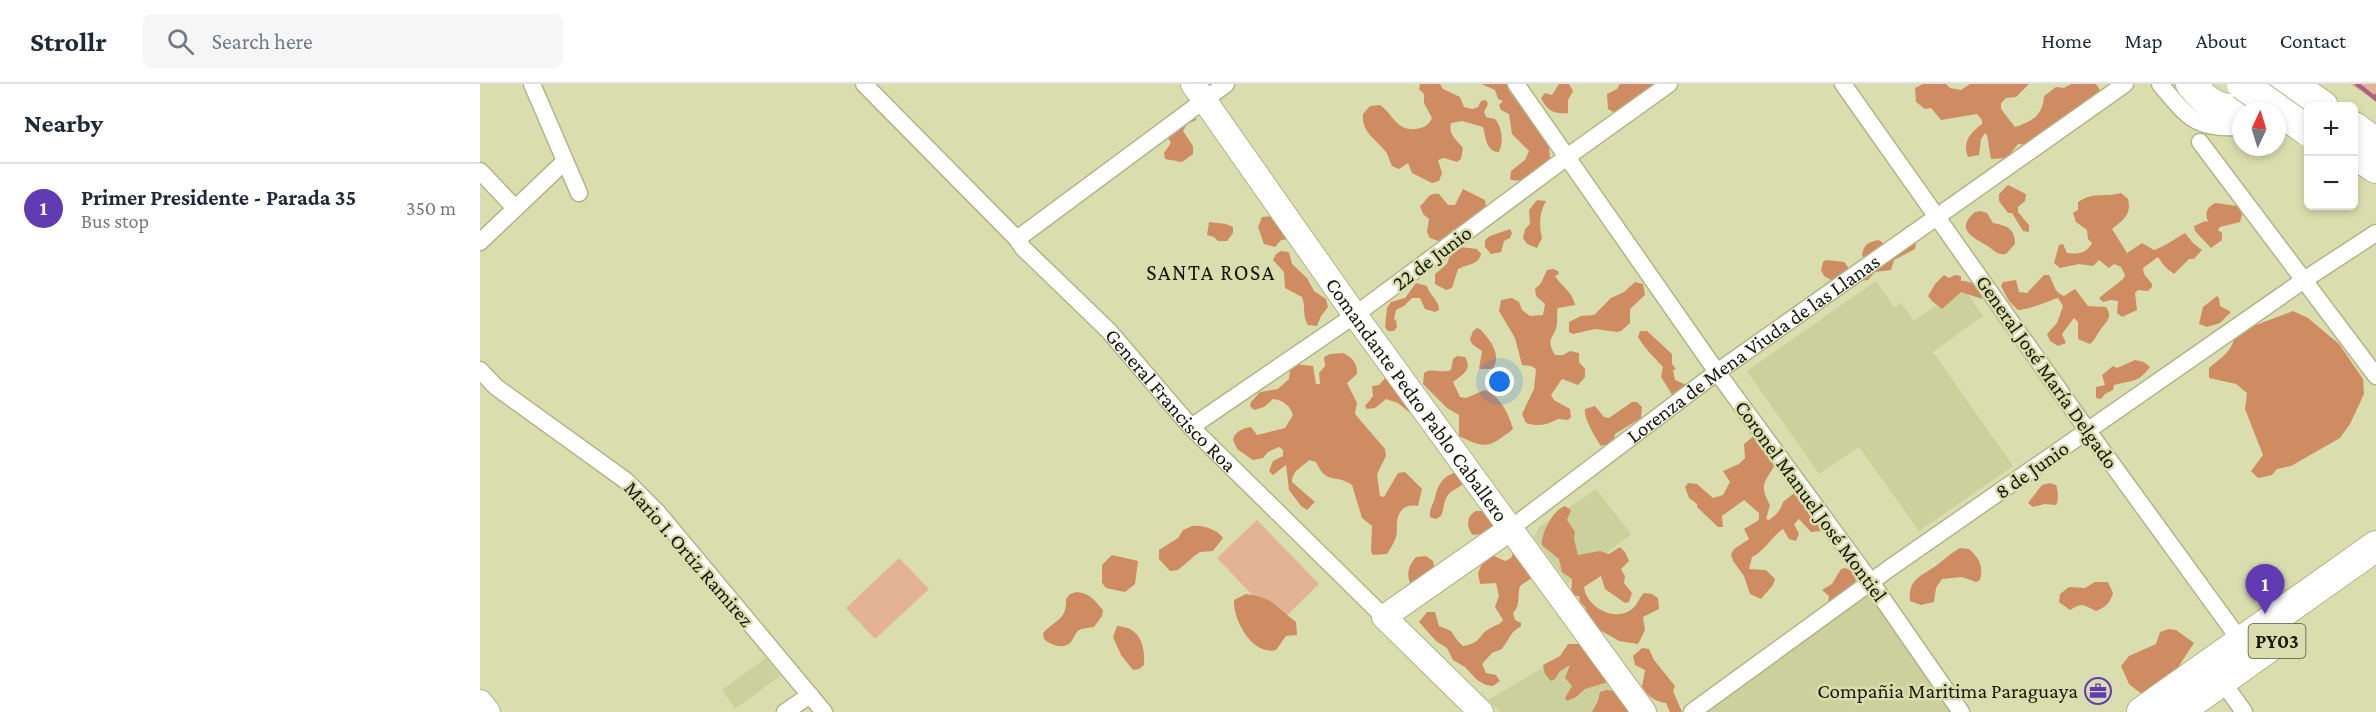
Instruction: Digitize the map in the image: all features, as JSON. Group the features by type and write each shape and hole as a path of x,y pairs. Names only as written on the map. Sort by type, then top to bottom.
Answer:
{"highway":[{"path":"2191,84 2210,102 2232,114"},
{"path":"2242,84 2304,128"},
{"path":"2255,102 2265,94 2271,84"},
{"path":"2289,84 2318,102"},
{"path":"2289,84 2304,103"},
{"path":"2286,117 2304,122"},
{"path":"2358,130 2376,143"},
{"path":"2358,145 2376,158"},
{"path":"2358,156 2376,168"},
{"path":"2358,165 2376,177"},
{"name":"PY03","path":"2178,712 2222,681 2247,649 2376,546"},
{"name":"PY03","path":"2142,712 2376,571"}],"street":[{"path":"532,84 579,193"},
{"name":"General Francisco Roa","path":"864,84 1017,239 1023,248 1109,331 1191,427 1481,712"},
{"path":"1017,239 1198,92 1227,84"},
{"name":"Coronel Manuel José Montiel","path":"1515,84 1717,372 1870,582 1961,712"},
{"name":"22 de Junio","path":"1191,427 1355,315 1669,84"},
{"name":"General José María Delgado","path":"1843,84 2088,431 2247,649"},
{"name":"Lorenza de Mena Viuda de las Llanas","path":"1384,617 1510,529 1717,372 1938,218 2124,84"},
{"path":"2160,84 2199,124 2232,117"},
{"name":"Comandante Pedro Pablo Caballero","path":"1198,92 1355,315 1644,712"},
{"path":"2286,125 2304,124"},
{"path":"2200,142 2376,376"},
{"path":"480,243 564,162"},
{"path":"480,171 515,208"},
{"name":"8 de Junio","path":"1692,712 1870,582 2304,280 2376,233"},
{"name":"Mario I. Ortiz Ramirez","path":"480,370 496,387 625,480 658,513 824,712"},
{"path":"2222,681 2244,712"},
{"path":"785,712 810,695"},
{"path":"480,702 488,712"}],"shaded area":[{"path":"1420,84 1440,84 1443,89 1460,97 1464,107 1473,109 1478,107 1481,101 1486,100 1488,104 1484,112 1486,117 1495,119 1501,130 1502,139 1499,152 1489,147 1483,127 1462,121 1451,123 1450,127 1453,136 1463,148 1461,159 1457,162 1444,158 1438,160 1442,173 1439,181 1432,183 1412,173 1408,163 1399,169 1392,166 1386,152 1364,126 1363,114 1370,106 1380,105 1399,125 1409,129 1424,127 1432,118 1424,103 1424,94 1419,89"},
{"path":"1481,84 1506,84 1549,145 1550,159 1526,178 1516,181 1510,179 1511,171 1525,160 1529,151 1512,134 1509,114 1501,110 1499,105 1503,101 1498,99 1495,90"},
{"path":"1559,84 1569,84 1573,91 1568,100 1568,113 1552,111 1541,98 1545,93 1552,95"},
{"path":"1620,84 1662,84 1617,114 1608,109 1607,94 1617,89"},
{"path":"1923,84 1946,84 1950,88 1961,90 1970,84 2029,84 2016,97 2006,98 2001,103 2001,109 2015,127 2036,117 2044,96 2056,87 2064,88 2071,84 2096,84 2102,93 2054,145 2045,147 2018,144 2007,158 1991,159 1985,133 1981,139 1979,155 1968,157 1966,152 1968,138 1982,124 1977,114 1941,120 1931,108 1925,109 1916,102 1915,88"},
{"path":"2376,84 2376,100 2351,85"},
{"path":"1196,114 1196,120 1187,124 1183,131 1193,146 1193,154 1182,162 1165,159 1164,153 1171,143 1167,136"},
{"path":"2008,185 2026,194 2025,201 2018,207 2018,212 2029,225 2029,232 2023,231 2012,213 2008,213 1999,201 1999,194"},
{"path":"1463,189 1485,200 1487,213 1479,225 1462,224 1456,228 1456,234 1441,242 1430,238 1427,232 1429,219 1423,214 1420,206 1430,195 1435,194 1439,194 1448,205 1455,205"},
{"path":"2121,193 2128,199 2128,213 2112,229 2127,253 2142,243 2154,250 2185,233 2202,250 2174,274 2158,257 2143,268 2152,287 2148,291 2138,290 2135,293 2137,310 2122,317 2117,313 2118,301 2103,302 2099,298 2123,279 2125,275 2121,267 2114,264 2109,268 2099,260 2093,266 2079,264 2060,268 2054,263 2059,245 2063,244 2067,253 2075,253 2085,251 2092,243 2088,239 2087,230 2076,222 2073,213 2078,210 2078,202 2094,196"},
{"path":"1537,200 1546,201 1540,220 1542,238 1537,248 1527,244 1523,238 1525,229 1530,224 1529,210"},
{"path":"2215,203 2238,206 2242,215 2240,222 2220,227 2218,230 2222,233 2222,240 2211,248 2195,231 2194,226 2208,222 2207,211"},
{"path":"1975,212 1987,213 1993,223 2006,227 2014,234 2015,244 2006,254 1996,252 1973,237 1966,229 1969,219"},
{"path":"1276,216 1290,239 1281,240 1275,247 1264,244 1258,227 1262,217"},
{"path":"1209,222 1233,227 1233,233 1227,241 1218,241 1207,235"},
{"path":"1510,229 1512,233 1510,238 1504,241 1501,252 1491,254 1485,247 1485,240"},
{"path":"1917,237 1915,249 1894,260 1891,270 1875,272 1868,280 1859,281 1866,262 1862,255 1867,244 1879,240 1884,244 1897,238"},
{"path":"1460,247 1478,249 1481,253 1480,257 1476,262 1458,269 1452,288 1446,290 1435,284 1435,274 1447,264 1451,252"},
{"path":"1281,251 1289,252 1292,264 1307,278 1314,291 1326,299 1328,307 1317,326 1308,325 1306,322 1302,297 1285,288 1284,272 1273,260"},
{"path":"1826,260 1844,262 1848,267 1848,272 1833,281 1824,276 1821,270"},
{"path":"1547,270 1558,271 1559,274 1555,276 1574,300 1575,305 1558,308 1556,328 1551,341 1552,349 1555,355 1563,355 1570,351 1579,353 1579,362 1585,369 1585,377 1578,385 1562,379 1551,395 1554,400 1570,409 1571,417 1568,420 1558,419 1546,424 1535,425 1526,423 1522,414 1534,389 1536,369 1522,365 1515,338 1499,311 1501,300 1512,298 1519,302 1522,310 1530,316 1543,315 1545,304 1536,296 1535,289 1541,283"},
{"path":"1944,275 1949,278 1955,275 1961,276 1961,281 1976,285 1981,291 1982,299 1961,292 1942,309 1928,296"},
{"path":"2044,275 2049,275 2061,295 2064,296 2075,289 2088,306 2106,307 2109,318 2090,344 2078,339 2078,322 2074,318 2062,334 2066,343 2058,346 2050,341 2047,334 2057,323 2063,306 2058,298 2018,310 2009,301 2001,286 2003,282 2016,280 2019,292 2027,293"},
{"path":"1876,281 1894,307 1901,303 1914,321 1963,287 1983,316 1933,352 2013,466 1919,531 1859,447 1819,474 1747,371"},
{"path":"1635,282 1643,284 1645,295 1630,309 1630,323 1621,331 1595,329 1573,334 1569,332 1569,322 1581,316 1594,315 1611,298 1624,292"},
{"path":"1416,283 1427,286 1438,303 1439,310 1435,312 1425,309 1420,298 1412,298 1396,310 1394,319 1397,327 1394,331 1388,331 1385,327 1387,308 1391,302 1405,298"},
{"path":"2217,296 2220,306 2231,312 2220,323 2207,327 2199,324 2203,307"},
{"path":"2293,311 2308,318 2339,344 2363,379 2364,394 2350,424 2340,438 2291,466 2277,469 2272,475 2258,478 2251,471 2263,455 2245,409 2247,393 2236,384 2209,378 2209,368 2229,350 2235,335"},
{"path":"1477,328 1484,333 1494,348 1496,358 1493,369 1479,369 1482,351 1472,344 1470,339"},
{"path":"1640,331 1647,331 1672,354 1672,364 1676,369 1673,370 1675,380 1689,386 1676,401 1661,377 1663,367 1638,337"},
{"path":"1343,353 1352,359 1356,367 1357,374 1347,383 1357,403 1355,414 1385,449 1386,456 1377,474 1380,496 1384,497 1398,473 1405,472 1422,489 1418,506 1407,507 1400,512 1396,537 1387,554 1373,555 1371,552 1372,526 1362,518 1352,485 1328,477 1316,462 1309,460 1292,478 1292,482 1315,502 1307,510 1289,490 1286,465 1273,475 1269,471 1273,461 1283,456 1283,450 1279,447 1268,452 1263,458 1253,460 1237,449 1233,440 1242,429 1251,427 1257,435 1285,428 1293,415 1285,404 1273,399 1264,407 1254,410 1250,406 1251,402 1260,392 1278,389 1289,379 1293,364 1313,366 1316,384 1320,384 1319,373 1325,366 1324,357"},
{"path":"1457,356 1465,357 1468,365 1465,372 1453,382 1460,397 1466,398 1485,390 1499,401 1511,423 1513,429 1495,442 1485,445 1459,436 1459,415 1447,408 1423,384 1424,373 1451,370 1453,359"},
{"path":"2135,360 2144,362 2150,367 2138,379 2114,385 2113,390 2101,399 2096,398 2096,387 2105,385 2102,375 2113,366 2117,368"},
{"path":"1386,377 1420,410 1409,412 1398,403 1386,399 1375,408 1367,409 1365,406 1373,396 1372,386 1379,385"},
{"path":"1632,402 1637,402 1642,407 1641,418 1615,434 1613,443 1601,446 1588,422 1585,409 1595,406 1604,417 1609,418"},
{"path":"1755,435 1775,465 1764,484 1770,505 1766,519 1769,520 1774,516 1783,502 1799,489 1804,505 1822,524 1822,531 1811,532 1799,519 1794,524 1799,534 1796,541 1789,539 1783,529 1752,557 1749,569 1766,570 1775,579 1773,585 1761,599 1750,594 1744,576 1733,561 1731,554 1734,549 1749,539 1744,529 1759,520 1759,513 1744,500 1722,516 1723,527 1718,527 1689,498 1685,487 1688,483 1697,484 1713,498 1723,495 1730,482 1723,471 1739,464 1745,458 1744,444"},
{"path":"1457,472 1464,482 1448,494 1441,516 1436,519 1430,517 1439,485 1445,478"},
{"path":"2050,483 2057,487 2056,505 2045,504 2033,507 2028,503 2042,485"},
{"path":"1596,489 1631,534 1568,583 1534,537 1539,527"},
{"path":"1565,506 1571,510 1567,520 1575,532 1574,539 1578,555 1600,551 1609,554 1620,547 1629,561 1621,569 1625,576 1624,583 1632,593 1629,602 1625,603 1605,589 1601,576 1584,587 1589,600 1595,606 1608,613 1622,614 1634,607 1644,593 1658,598 1659,609 1643,617 1645,630 1638,644 1619,641 1592,624 1579,596 1571,596 1572,579 1562,572 1559,559 1542,545 1543,534 1549,522 1556,512"},
{"path":"1476,511 1485,511 1492,522 1492,529 1484,534 1473,535 1469,529 1470,516"},
{"path":"1257,520 1319,584 1279,623 1217,558"},
{"path":"1192,526 1209,528 1223,538 1213,551 1200,552 1178,570 1170,571 1159,559 1159,550 1178,538 1183,530"},
{"path":"1960,548 1969,549 1978,559 1981,566 1980,580 1976,582 1962,577 1942,579 1936,588 1934,602 1921,605 1910,601 1913,583"},
{"path":"1514,551 1533,577 1520,586 1518,603 1513,613 1515,620 1521,623 1521,626 1513,632 1502,649 1492,653 1482,664 1486,673 1496,675 1500,681 1493,686 1486,685 1453,660 1447,648 1436,641 1419,622 1427,612 1435,612 1439,626 1451,631 1463,646 1477,641 1486,631 1503,620 1495,607 1499,596 1496,583 1480,584 1478,573 1484,559 1492,555 1505,561 1511,558"},
{"path":"1112,555 1138,561 1135,584 1125,592 1106,588 1102,583 1102,565"},
{"path":"1426,556 1433,561 1435,571 1419,583 1410,583 1408,572 1412,563 1416,557"},
{"path":"899,558 929,589 875,639 846,608"},
{"path":"1841,569 1853,571 1856,581 1831,606 1828,602 1829,596 1822,590 1832,584"},
{"path":"2095,582 2108,582 2113,593 2109,602 2102,608 2096,611 2080,605 2070,610 2059,602 2060,594 2069,587 2085,588"},
{"path":"1077,592 1095,601 1103,610 1102,616 1094,627 1079,630 1068,644 1057,646 1050,643 1044,639 1043,633 1060,619 1065,611 1066,599 1070,594"},
{"path":"1868,592 1954,712 1706,712"},
{"path":"1246,594 1269,600 1274,604 1296,622 1297,635 1286,636 1276,650 1260,648 1252,642 1237,618 1234,600"},
{"path":"1117,626 1131,630 1140,638 1144,665 1139,669 1133,670 1121,655 1113,637"},
{"path":"2169,629 2176,630 2194,643 2167,684 2147,698 2129,684 2121,666 2129,656 2156,644 2160,632"},
{"path":"1568,644 1581,644 1608,682 1585,689 1567,701 1565,698 1572,686 1565,678 1570,665 1560,671 1551,681 1545,674 1543,665 1560,656"},
{"path":"1581,645 1634,712 1500,712 1488,700"},
{"path":"1642,648 1649,649 1654,660 1675,686 1673,691 1682,712 1670,712 1666,703 1652,698 1642,687 1645,670 1635,665 1633,656"},
{"path":"766,658 780,676 735,709 722,690"},
{"path":"1607,690 1618,692 1631,712 1592,712 1600,692"}],"waterway":[{"path":"2357,84 2376,99 2376,96"}],"place":[{"name":"Primer Presidente - Parada 35","path":"2265,614"},
{"name":"Compañia Maritima Paraguaya","path":"2098,691"}],"district":[{"name":"SANTA ROSA","path":"1211,272"}]}
